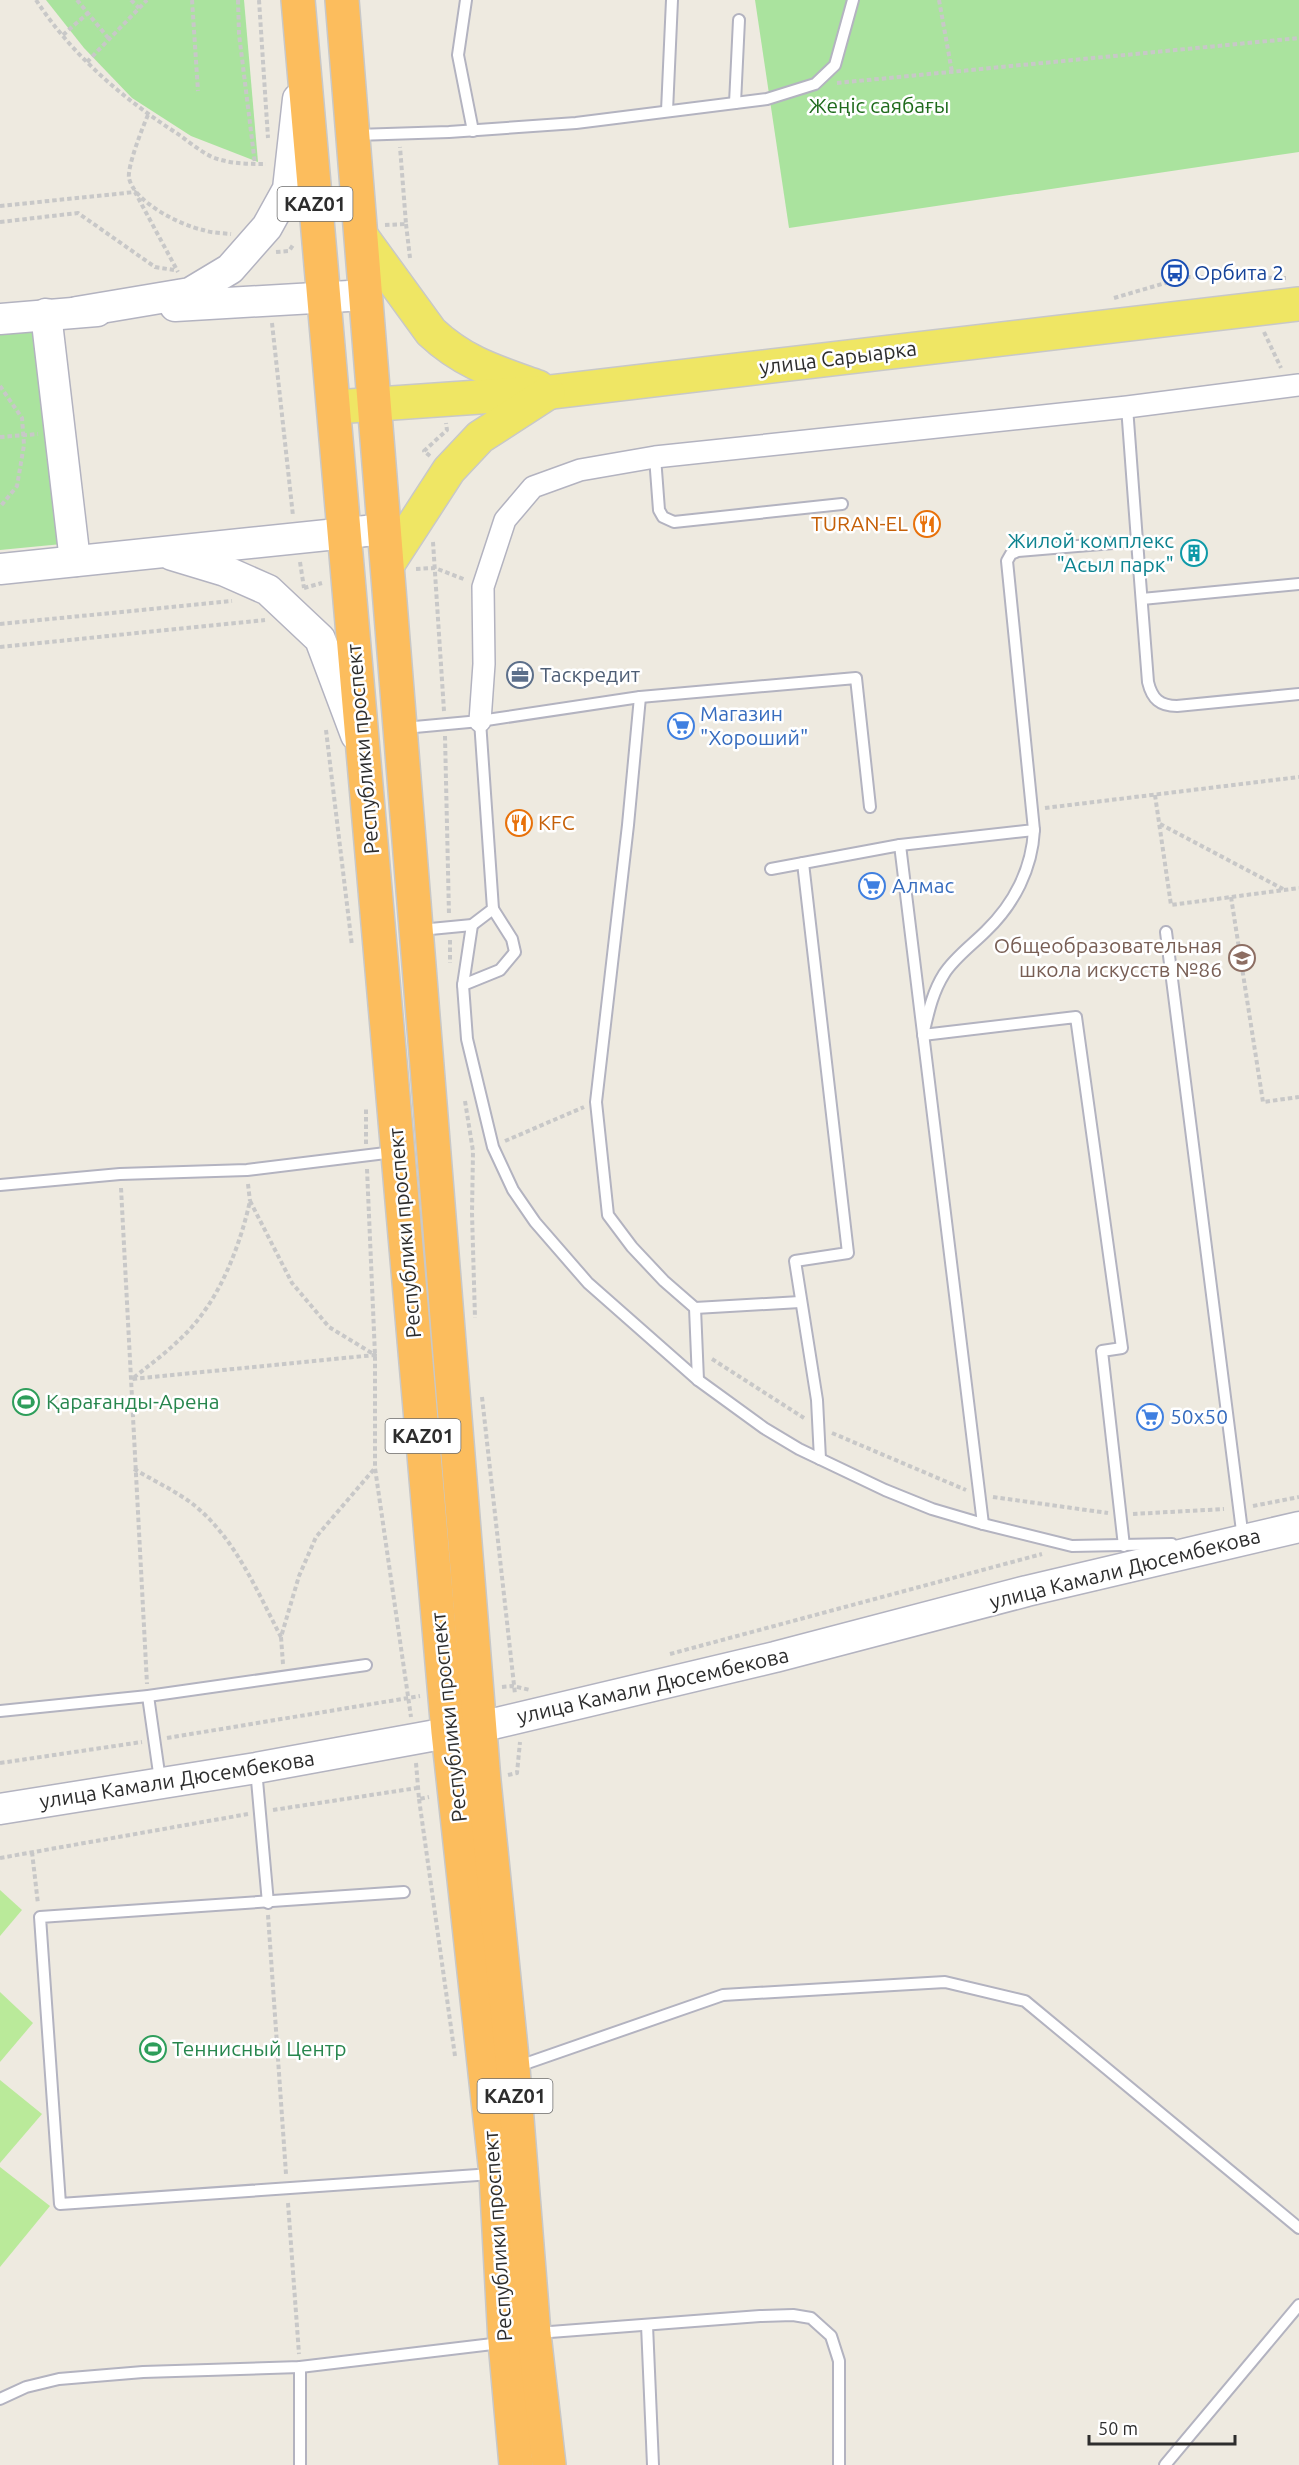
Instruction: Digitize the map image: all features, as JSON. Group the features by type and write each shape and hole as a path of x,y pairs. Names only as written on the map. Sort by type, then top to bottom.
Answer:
{"highway":[{"name":"Республики проспект","path":"298,0 322,298 335,407 448,1732 496,2174 520,2338 549,2465"},
{"name":"Республики проспект","path":"342,0 480,1727 513,2068 520,2338 516,2465"}],"main road":[{"path":"77,312 186,277 230,269 267,227 288,189 303,57"},
{"path":"362,237 431,332 439,339 475,364 550,392"},
{"name":"улица Сарыарка","path":"335,407 376,406 440,398 550,392 1293,291"},
{"path":"0,319 46,314 366,295"},
{"path":"46,314 75,561"},
{"path":"388,564 449,470 480,437 550,392"},
{"path":"0,569 385,529"},
{"path":"160,552 225,571 268,590 320,639 363,754"},
{"name":"улица Камали Дюсембекова","path":"0,1809 256,1768 480,1727 764,1660 1027,1591 1299,1527"}],"street":[{"path":"480,721 484,664 483,587 505,520 533,487 580,470 655,457 1127,407 1299,385"}],"lane":[{"path":"466,0 458,55 473,131"},
{"path":"667,111 672,0"},
{"path":"353,135 473,131 576,123 767,99 815,84 835,65 854,0"},
{"path":"735,103 739,20"},
{"path":"1127,407 1150,692 1157,702 1166,706 1299,694"},
{"path":"655,457 659,510 663,517 674,522 842,504"},
{"path":"923,1035 932,998 944,974 1010,902 1026,874 1033,850 1034,830 1007,561 1011,554 1018,551 1137,541"},
{"path":"1142,599 1299,584"},
{"path":"401,728 480,721 640,697 856,678 870,807"},
{"path":"640,697 628,825 596,1102 608,1215 632,1247 664,1281 695,1308 800,1302"},
{"path":"463,985 500,970 515,952 512,939 492,909 480,721"},
{"path":"771,869 900,845 1034,830"},
{"path":"900,845 983,1524"},
{"path":"803,863 849,1253 795,1261 817,1400 820,1459"},
{"path":"417,930 472,925 492,909"},
{"path":"472,925 463,985 467,1039 493,1147 513,1190 535,1222 588,1283 698,1380 764,1428 820,1459 932,1509 1072,1546 1124,1546 1244,1540 1166,932"},
{"path":"923,1035 1076,1017 1122,1348 1102,1351 1124,1546"},
{"path":"0,1185 120,1174 247,1170 398,1152"},
{"path":"695,1308 698,1380"},
{"path":"0,1711 148,1696 366,1665"},
{"path":"148,1696 160,1783"},
{"path":"256,1768 268,1903"},
{"path":"404,1892 40,1917 60,2204 496,2174"},
{"path":"513,2068 723,1995 945,1982 1025,2001 1299,2228"},
{"path":"1165,2465 1299,2305"},
{"path":"0,2399 26,2387 59,2379 143,2372 300,2367 520,2338 647,2325 793,2314 811,2318 831,2336 839,2361 839,2465"},
{"path":"647,2325 652,2465"},
{"path":"300,2367 300,2465"}],"path":[{"path":"36,0 52,24 87,62 107,82 148,115 211,156 234,163 269,164"},
{"path":"77,0 110,39"},
{"path":"131,0 139,9"},
{"path":"87,62 147,0"},
{"path":"192,0 198,91"},
{"path":"238,0 239,34 255,164"},
{"path":"939,0 952,72"},
{"path":"63,35 88,13"},
{"path":"810,85 1299,38"},
{"path":"148,115 128,176 135,192 186,277"},
{"path":"0,206 135,192 181,223 203,230 240,235"},
{"path":"0,222 78,213 155,267 186,277"},
{"path":"1112,299 1186,277 1293,291"},
{"path":"0,386 10,397 22,418 24,434 17,486 0,507"},
{"path":"0,437 24,434"},
{"path":"435,568 445,724 450,973"},
{"path":"0,624 240,600"},
{"path":"0,647 274,619"},
{"path":"325,719 352,952"},
{"path":"1032,810 1299,777"},
{"path":"1155,795 1171,905 1299,888"},
{"path":"1159,824 1284,890"},
{"path":"1231,897 1263,1102 1299,1097"},
{"path":"464,1096 473,1151 475,1325"},
{"path":"0,1858 259,1812 417,1788 414,1739 375,1468 375,1355 366,1155 366,1101"},
{"path":"493,1147 596,1102"},
{"path":"120,1174 132,1378 134,1469 148,1696"},
{"path":"132,1378 181,1339 218,1291 243,1232 250,1201 292,1283 329,1327 375,1355"},
{"path":"132,1378 375,1355"},
{"path":"481,1394 513,1686"},
{"path":"284,1677 281,1637 299,1576 316,1537 375,1468"},
{"path":"134,1469 194,1505 222,1534 246,1572 281,1637"},
{"path":"661,1657 1072,1546"},
{"path":"478,1690 513,1686 536,1691"},
{"path":"0,1763 154,1740 408,1696 445,1694"},
{"path":"419,1799 455,2058"},
{"path":"32,1852 40,1917"},
{"path":"268,1903 300,2367"}],"green space":[{"path":"46,0 244,0 258,162 191,136 132,98 84,48"},
{"name":"Жеңіс саябағы","path":"755,0 1299,0 1299,152 789,228"},
{"path":"45,329 62,544 0,550 0,334"},
{"path":"0,1890 22,1910 0,1936"},
{"path":"0,1992 33,2023 0,2062"},
{"path":"0,2080 42,2114 0,2163"},
{"path":"0,2167 50,2206 0,2267"}],"place":[{"name":"Орбита 2","path":"1175,273"},
{"name":"TURAN-EL","path":"927,524"},
{"name":"Жилой комплекс \"Асыл парк\"","path":"1194,553"},
{"name":"Таскредит","path":"520,675"},
{"name":"Магазин \"Хороший\"","path":"681,726"},
{"name":"KFC","path":"519,823"},
{"name":"Алмас","path":"872,886"},
{"name":"Общеобразовательная школа искусств №86","path":"1242,958"},
{"name":"Қарағанды-Арена","path":"26,1402"},
{"name":"50х50","path":"1150,1417"},
{"name":"Теннисный Центр","path":"153,2049"}]}
